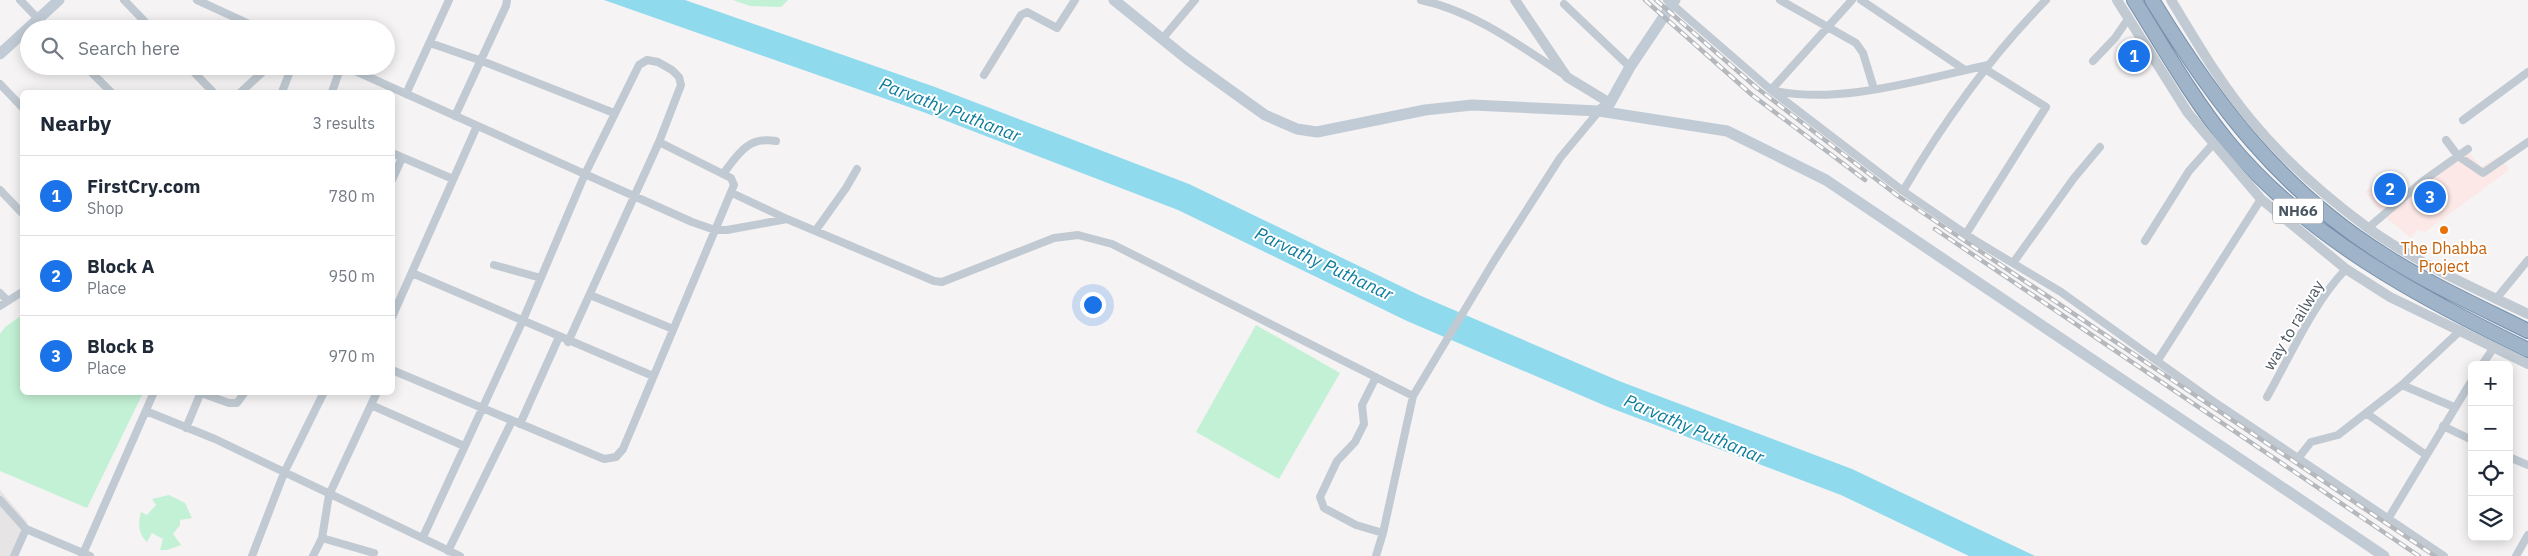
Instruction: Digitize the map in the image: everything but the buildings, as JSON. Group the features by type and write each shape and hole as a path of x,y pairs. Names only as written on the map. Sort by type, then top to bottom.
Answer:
{"highway":[{"name":"NH66","path":"2134,0 2196,98 2223,134 2254,170 2282,198 2314,226 2374,268 2456,314 2528,350"},
{"name":"NH66","path":"2152,0 2183,51 2233,120 2293,186 2385,256 2528,331"}],"main road":[{"path":"38,19 60,0"},
{"path":"1114,0 1187,59 1265,115 1297,129 1317,132 1425,110 1472,105 1599,111 1727,131 1826,180 2384,556"},
{"path":"1599,111 1610,103 1671,1"},
{"path":"0,54 20,36"}],"street":[{"path":"20,0 38,19"},
{"path":"124,0 143,20"},
{"path":"198,0 241,20"},
{"path":"406,94 449,0"},
{"path":"455,116 482,61 506,6 506,0"},
{"path":"984,75 1024,13 1030,13 1057,28 1075,0"},
{"path":"1163,38 1195,0"},
{"path":"1421,0 1441,4 1505,36 1610,103"},
{"path":"1516,0 1567,77"},
{"path":"1780,0 1828,26 1860,47 1874,89"},
{"path":"1772,90 1852,0"},
{"path":"1861,0 1965,70"},
{"path":"2032,0 2039,7"},
{"path":"1903,191 1935,139 1986,67 2046,0"},
{"path":"2117,0 2164,78 2213,144 2261,199 2346,269 2390,297 2528,364"},
{"path":"2171,0 2223,84 2251,120 2306,176 2368,228 2435,268 2528,314"},
{"path":"1671,1 1772,90 1903,191 1966,234 2061,292 2210,398 2444,556"},
{"path":"1564,4 1630,67"},
{"path":"2093,61 2115,38 2128,19"},
{"path":"430,43 482,61 614,113"},
{"path":"423,537 523,320 585,174 614,113 642,62 652,60 672,70 679,77 681,85 659,142 568,342"},
{"path":"1772,90 1786,94 1848,93 1986,67 2046,107 1966,234"},
{"path":"2463,120 2528,72"},
{"path":"94,75 110,90"},
{"path":"197,75 211,90"},
{"path":"243,90 259,75"},
{"path":"283,90 289,75"},
{"path":"333,90 339,75"},
{"path":"363,75 634,196 715,230 728,230 787,219"},
{"path":"0,84 20,105"},
{"path":"1376,556 1383,533 1413,396 1473,300 1494,261 1560,158 1599,111"},
{"path":"395,310 477,126"},
{"path":"723,174 742,148 765,139 776,141"},
{"path":"2446,140 2458,156 2483,173 2528,142"},
{"path":"395,371 604,460 611,459 623,449 732,193 733,182 723,174 659,142"},
{"path":"2145,241 2189,171 2213,144"},
{"path":"2013,263 2074,178 2100,147"},
{"path":"2368,228 2424,181 2468,148"},
{"path":"395,154 453,179"},
{"path":"395,173 402,158"},
{"path":"816,230 857,169"},
{"path":"0,190 20,211"},
{"path":"732,193 787,219 934,281 942,282 1054,238 1078,235 1112,244 1413,396"},
{"path":"2158,360 2261,199"},
{"path":"2496,299 2528,260"},
{"path":"494,265 541,278"},
{"name":"way to railway","path":"2267,397 2319,304 2330,287 2346,269"},
{"path":"412,273 523,320 568,342 653,376"},
{"path":"0,293 8,301"},
{"path":"0,306 20,293"},
{"path":"590,294 673,329"},
{"path":"2299,457 2311,442 2322,438 2333,438 2402,385 2461,330"},
{"path":"448,551 559,337"},
{"path":"2485,361 2494,347"},
{"path":"1376,377 1362,405 1364,424 1355,442 1337,461 1320,497 1324,508 1356,525 1383,533"},
{"path":"2402,385 2454,407"},
{"path":"2388,519 2468,386"},
{"path":"0,500 26,529 85,555 153,395"},
{"path":"186,428 200,395"},
{"path":"207,395 229,403 238,403 243,395"},
{"path":"252,556 284,473 323,395"},
{"path":"313,556 322,538 328,495 375,395"},
{"path":"371,405 464,446"},
{"path":"146,411 215,439 328,495 423,537 459,556"},
{"path":"2366,413 2426,455"},
{"path":"2443,426 2468,438"},
{"path":"2513,459 2528,466"},
{"path":"14,556 26,529"},
{"path":"2516,556 2528,535"},
{"path":"322,538 374,553"}],"shaded area":[{"path":"2469,152 2481,167 2499,156 2509,170 2425,232 2417,230 2411,238 2384,216"},
{"path":"2392,171 2407,190 2381,211 2365,192"},
{"path":"0,490 27,522 10,556 0,556"}],"green space":[{"path":"733,0 788,0 781,7 750,6"},
{"path":"20,316 20,395 142,395 87,508 0,471 0,334 5,327"},
{"path":"1256,325 1340,373 1279,479 1196,432"},
{"path":"169,495 185,503 192,518 180,520 180,525 173,534 181,545 167,550 160,550 163,539 152,533 147,542 144,539 140,531 140,516 141,512 147,515 156,505 152,499"}],"water":[{"name":"Parvathy Puthanar","path":"604,0 685,0 935,87 1189,184 1419,295 1619,381 1852,469 2035,556 1969,556 1841,495 1608,407 1407,321 1178,210 926,113"}],"railway":[{"path":"1645,0 1752,95 1865,180"},
{"path":"1656,0 1757,88 1898,196 2435,556"},
{"path":"1935,229 2419,556"}],"place":[{"name":"FirstCry.com","path":"2134,56"},
{"name":"Block A","path":"2390,189"},
{"name":"Block B","path":"2430,197"},
{"name":"The Dhabba Project","path":"2444,230"}]}
